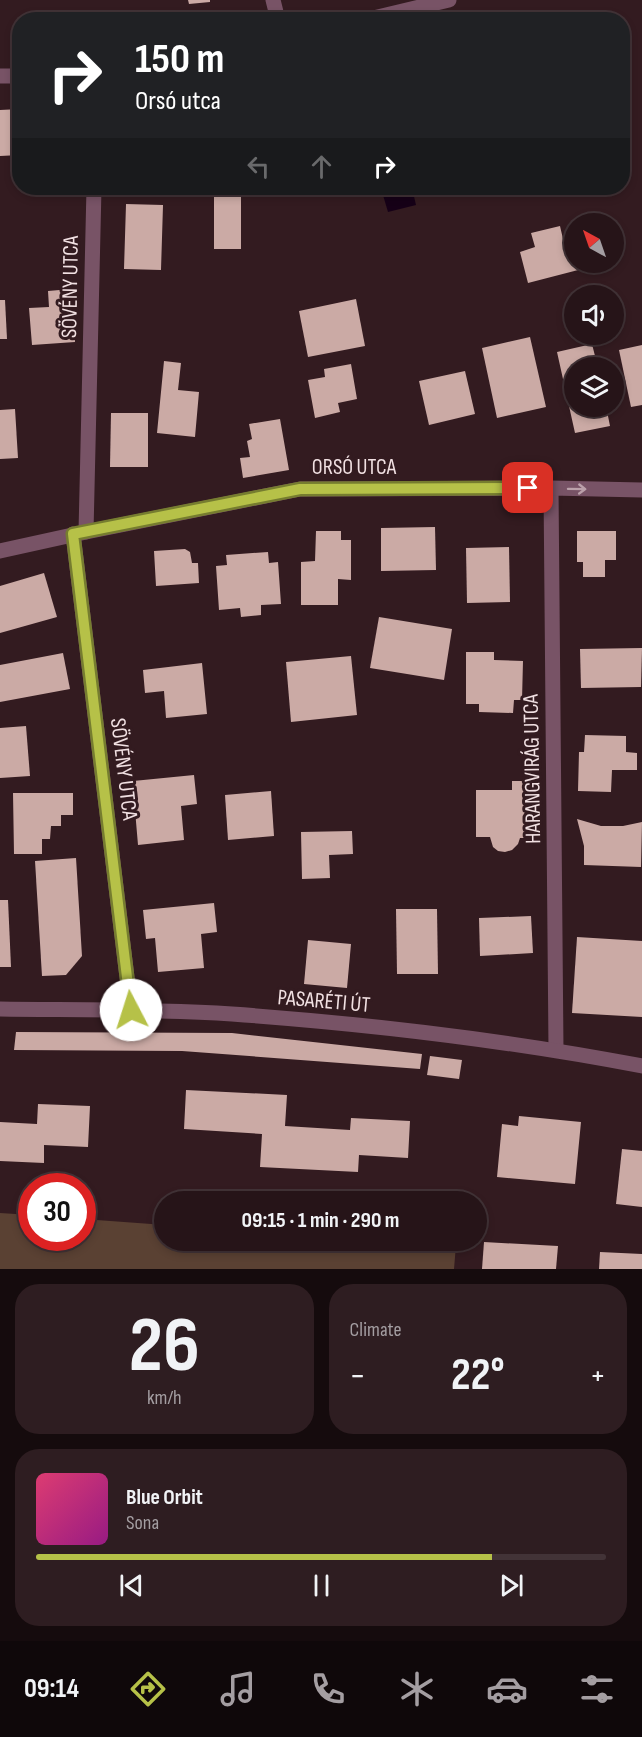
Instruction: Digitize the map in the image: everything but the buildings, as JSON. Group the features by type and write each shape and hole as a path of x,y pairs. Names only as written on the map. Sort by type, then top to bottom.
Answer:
{"street":[{"path":"399,12 449,0"},
{"name":"SÖVÉNY UTCA","path":"94,195 79,533 131,1010"},
{"name":"HARANGVIRÁG UTCA","path":"551,488 556,1050"},
{"name":"ORSÓ UTCA","path":"0,551 300,489 642,490"},
{"name":"PASARÉTI ÚT","path":"0,1010 131,1010 231,1014 401,1029 556,1050 642,1066"}],"shaded area":[{"path":"383,195 414,195 416,205 388,212"},
{"path":"0,1213 18,1214 18,1251 96,1251 96,1220 154,1224 154,1251 456,1251 454,1269 0,1269"}],"route":[{"path":"131,1010 73,534 300,489 528,488"}]}
